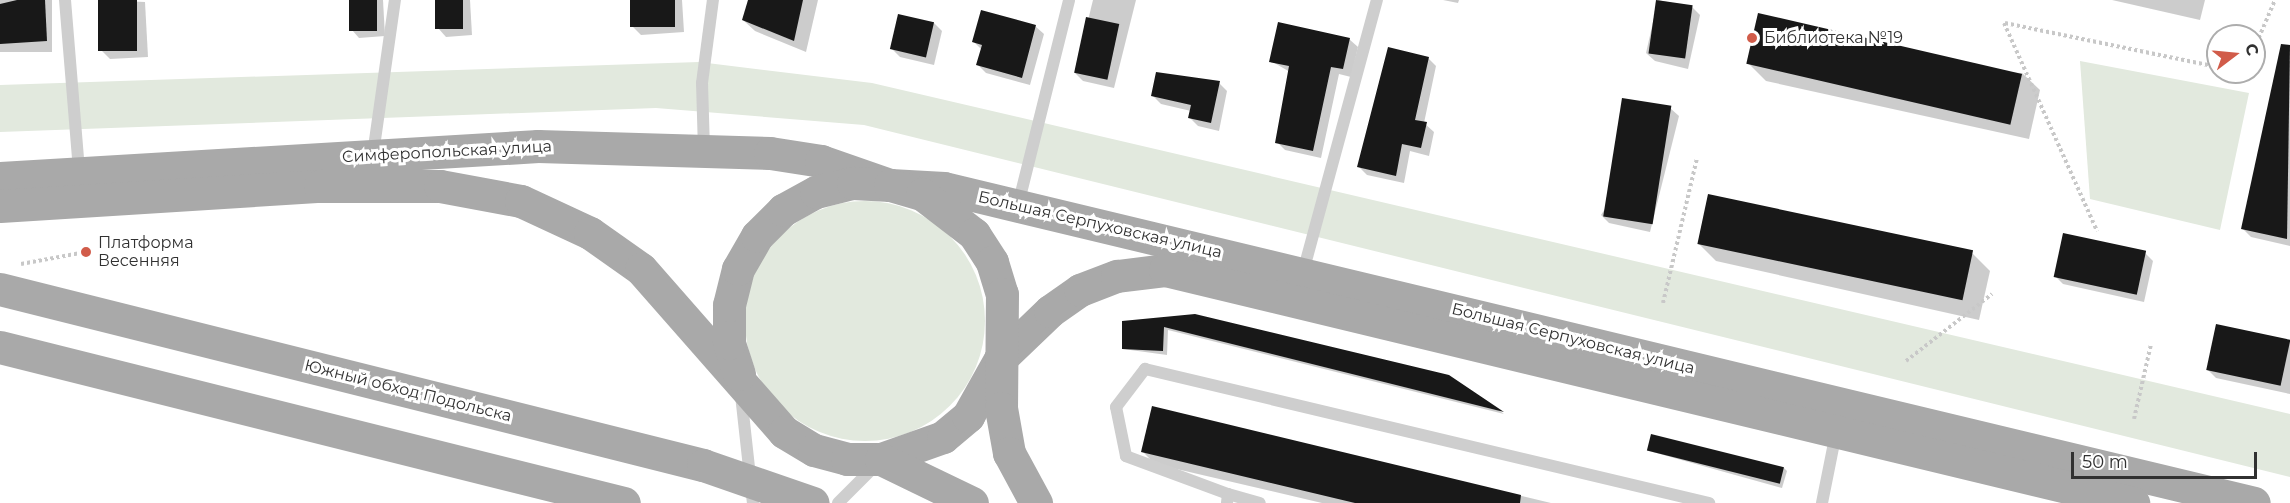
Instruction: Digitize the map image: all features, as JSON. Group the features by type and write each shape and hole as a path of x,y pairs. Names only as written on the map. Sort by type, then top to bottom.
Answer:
{"main road":[{"name":"Симферопольская улица","path":"0,178 538,146 705,151 821,161 890,185"},
{"name":"Большая Серпуховская улица","path":"741,379 729,343 729,305 738,269 757,236 783,210 816,192 853,183 944,188 2254,503"},
{"path":"890,185 950,211 992,262 1004,316 1000,359 1009,453 1036,503"},
{"name":"Симферопольская улица","path":"0,206 320,186 440,186 521,201 590,233 641,269 741,379"},
{"name":"Большая Серпуховская улица","path":"1000,359 1026,331 1080,290 1117,276 1165,270 1837,432 2066,495 2133,503"},
{"name":"Южный обход Подольска","path":"5,277 704,465 813,503"},
{"path":"0,347 624,503"},
{"path":"741,379 759,408 814,450 847,459 881,459 943,437 968,416 1000,359"},
{"path":"881,459 972,503"}],"lane":[{"path":"65,0 79,173"},
{"path":"373,155 395,0"},
{"path":"705,151 702,83 713,0"},
{"path":"1018,206 1069,0"},
{"path":"1303,273 1377,0"},
{"path":"1260,503 1228,499 1125,456 1116,407 1145,369 1709,503"},
{"path":"741,379 753,503"},
{"path":"1822,503 1837,432"},
{"path":"838,503 881,459"}],"path":[{"path":"2265,24 2275,0"},
{"path":"2097,231 2004,23 2206,65"},
{"path":"1663,303 1697,158"},
{"path":"5,277 86,252"},
{"path":"1906,361 1992,294"},
{"path":"2134,419 2151,344"}],"shaded area":[{"path":"2080,61 2249,93 2220,230 2090,199"},
{"path":"699,62 872,83 2290,414 2290,477 864,125 656,108 0,132 0,85"},
{"path":"865,201 888,203 911,210 932,221 950,236 965,254 976,275 983,298 985,321 983,344 976,367 965,388 950,406 932,421 911,432 888,439 865,441 842,439 819,432 798,421 780,406 765,388 754,367 747,344 745,321 747,298 754,275 765,254 780,236 798,221 819,210 842,203"}],"building":[{"path":"17,0 45,0 47,41 0,44 0,4"},
{"path":"98,0 137,0 137,51 98,51"},
{"path":"349,0 377,0 377,31 349,31"},
{"path":"435,0 463,0 463,29 435,29"},
{"path":"630,0 675,0 675,27 630,27"},
{"path":"748,0 803,0 794,41 742,20"},
{"path":"1656,0 1693,5 1685,59 1648,53"},
{"path":"981,10 1036,25 1022,78 976,65 982,45 972,42"},
{"path":"1758,13 2022,74 2010,125 1746,64"},
{"path":"898,14 934,22 926,57 890,49"},
{"path":"1086,17 1119,24 1107,80 1074,73"},
{"path":"1278,22 1350,38 1343,69 1331,67 1313,151 1275,143 1289,66 1269,62"},
{"path":"2281,44 2290,45 2287,239 2241,229"},
{"path":"1388,47 1429,57 1415,120 1427,122 1421,148 1402,144 1396,176 1357,167"},
{"path":"1156,72 1220,81 1211,123 1188,118 1191,105 1151,96"},
{"path":"1622,98 1671,106 1653,224 1603,217"},
{"path":"1708,194 1973,250 1962,300 1697,244"},
{"path":"2063,233 2146,251 2137,295 2054,277"},
{"path":"1195,314 1449,375 1504,412 1164,327 1163,351 1122,349 1122,321"},
{"path":"2216,324 2290,340 2281,386 2206,370"},
{"path":"1152,406 1521,495 1520,503 1355,503 1141,452"},
{"path":"1651,434 1784,467 1780,484 1647,450"}],"place":[{"name":"Библиотека №19","path":"1752,38"},
{"name":"Платформа Весенняя","path":"86,252"}]}
